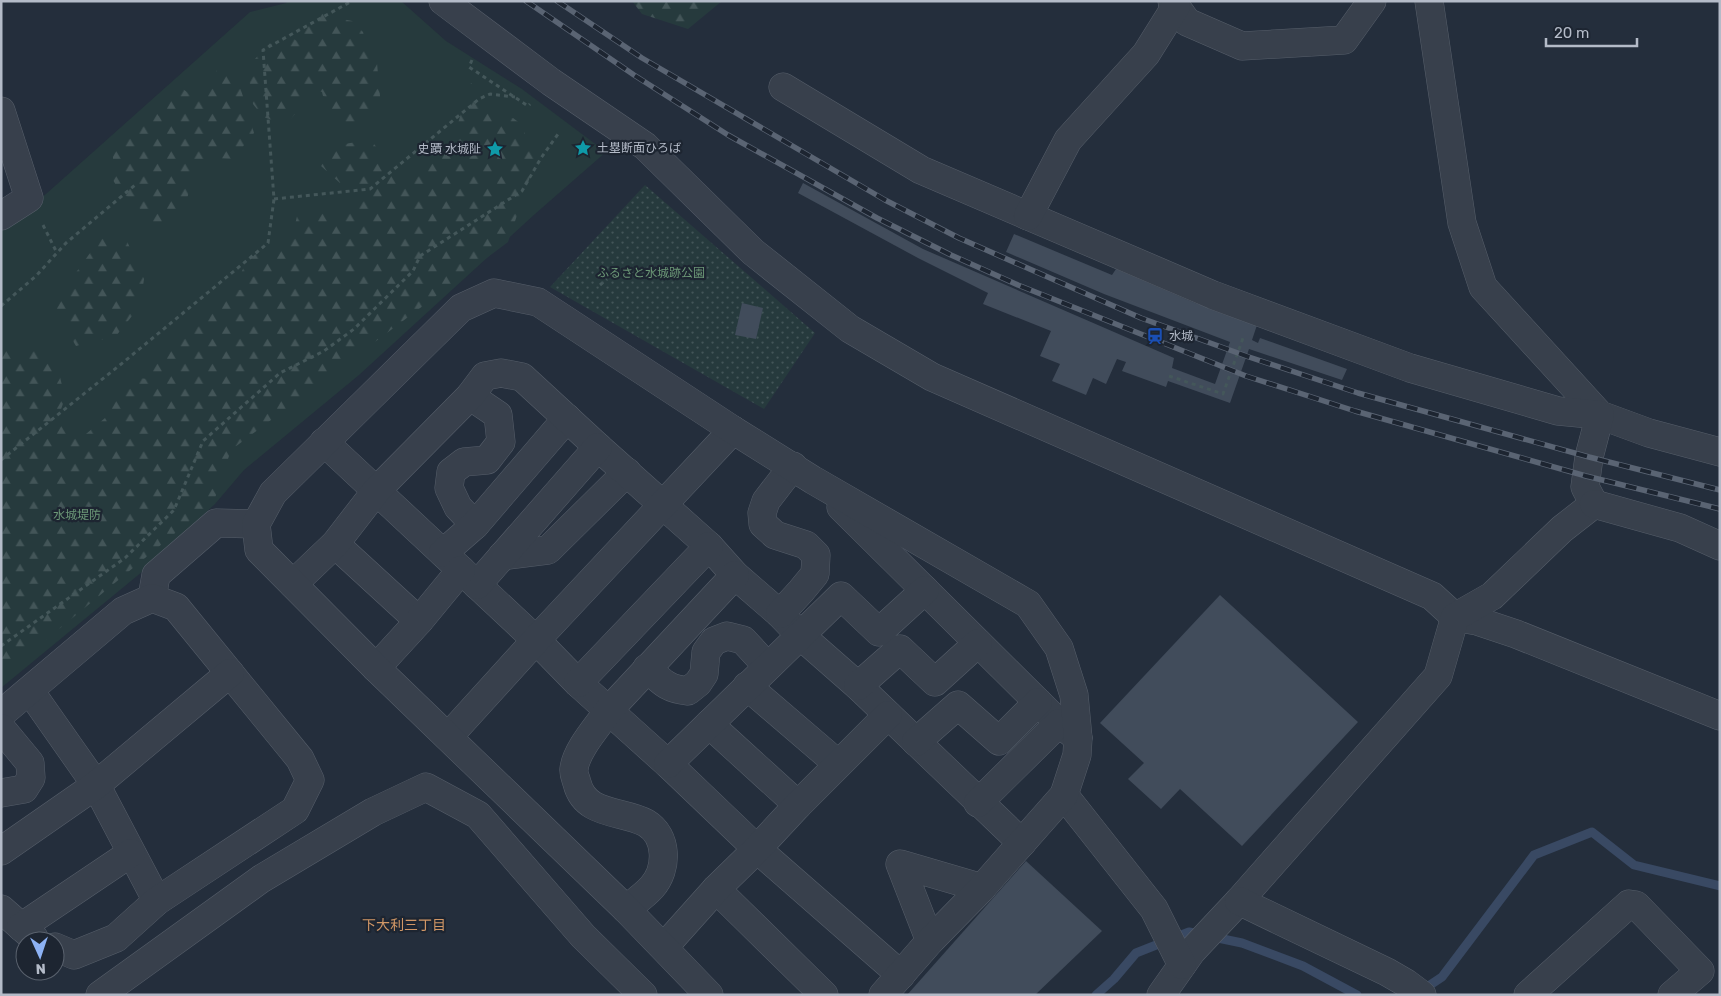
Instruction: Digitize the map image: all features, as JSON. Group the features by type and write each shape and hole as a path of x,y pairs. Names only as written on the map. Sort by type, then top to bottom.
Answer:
{"street":[{"path":"443,1 551,82 645,146 753,252 850,329 932,377 1432,596 1455,617 1476,621 1516,634 1720,716"},
{"path":"1028,216 1068,140 1146,54 1174,3 1188,22 1242,46 1344,40 1372,1"},
{"path":"1429,1 1462,223 1483,287 1600,415"},
{"path":"783,87 921,170 1213,295 1410,368 1558,411 1600,415 1649,432 1720,452"},
{"path":"1,111 29,198 1,216"},
{"path":"709,995 626,909 376,668 259,550 256,524 273,494 461,308 494,294 538,302 733,430 1028,604 1060,648 1074,695 1068,731 978,803"},
{"path":"293,584 335,544 376,491 470,396 485,376 501,372 522,376 709,546 735,575 858,686 978,803 1022,843"},
{"path":"470,396 498,415 501,442 487,460 464,462 451,472 449,488 458,507 475,525"},
{"path":"1600,415 1585,487 1594,504 1680,528 1720,546"},
{"path":"376,668 420,621 460,569 475,525 567,418"},
{"path":"448,737 536,640 733,430"},
{"path":"324,442 536,640 578,683 668,764 757,850 901,975"},
{"path":"502,556 598,447"},
{"path":"460,569 502,556 548,550 627,472"},
{"path":"803,473 1068,731 1078,755 1064,795 982,888 930,941 883,995"},
{"path":"780,614 815,574 816,555 806,546 775,535 763,524 762,513 766,501 803,473"},
{"path":"1161,995 1187,958 1438,676 1455,617 1492,596 1562,529 1594,504"},
{"path":"152,598 156,576 216,523 256,524"},
{"path":"335,544 420,621"},
{"path":"578,683 709,546"},
{"path":"626,909 653,886 660,873 664,856 660,838 647,824 624,815 605,812 587,802 578,789 574,770 578,755 586,740 595,731 609,710 735,575"},
{"path":"668,764 841,596 879,632 925,590"},
{"path":"1,714 123,611 152,598 176,607 300,759 310,780 295,810 157,901 116,938 74,955 65,951"},
{"path":"647,668 665,685 688,691 698,683 704,674 706,652 714,641 726,636 743,640 767,666"},
{"path":"858,686 900,649 934,682 978,643"},
{"path":"4,844 96,785 230,673"},
{"path":"747,686 838,764"},
{"path":"30,690 96,785 157,901"},
{"path":"916,742 958,704 999,741 1038,702"},
{"path":"664,947 716,889 757,850 798,805 888,715"},
{"path":"708,724 798,805"},
{"path":"1,728 30,763 31,778 24,789 1,793"},
{"path":"100,995 261,879 373,812 426,787 478,815 583,936 643,995"},
{"path":"1064,795 1154,909 1187,958"},
{"path":"34,931 131,853"},
{"path":"930,941 900,864 982,888"},
{"path":"716,889 824,995"},
{"path":"1528,995 1629,904 1636,905 1700,971 1672,995"},
{"path":"1234,906 1289,926 1346,952 1414,989"},
{"path":"1,909 27,931"}],"path":[{"path":"1,460 128,360 268,243 274,198 263,50 352,1"},
{"path":"274,198 370,189 479,99 490,94 515,97"},
{"path":"1,646 125,558 174,510 203,441 280,373 324,351 354,329 414,271 420,256 522,191 541,158 558,134"},
{"path":"1,306 36,276 66,242 135,185"},
{"path":"600,285 607,279"},
{"path":"1169,376 1223,394 1246,330"}],"green space":[{"path":"288,1 401,1 446,41 522,89 606,152 535,214 359,375 244,470 215,504 148,567 1,688 1,228 46,194 250,12"},
{"path":"632,1 722,1 688,29 642,14"},
{"path":"320,10 336,13 342,19 352,21 363,32 367,48 376,52 381,107 355,128 342,124 335,119 330,111 327,98 323,96 322,92 309,89 306,101 290,120 284,119 279,122 263,117 253,104 249,78 255,65 254,60 277,36 297,41 296,34"},
{"path":"219,67 238,80 254,133 233,159 216,158 212,155 193,178 188,178 188,195 182,210 160,237 143,223 138,201 121,194 113,180 113,154 127,130 154,110 159,116 179,86 199,101 200,96"},
{"name":"水城堤防","path":"471,83 506,118 513,118 521,124 525,130 525,140 537,156 508,242 231,450 214,501 1,677 1,343 22,358 33,348 55,356 65,398 59,415 79,427 80,439 111,413 110,410 115,391 129,377 148,379 153,363 167,350 177,351 182,331 196,318 209,319 214,301 228,289 241,290 241,273 247,263 259,251 278,253 280,247 296,234 294,229 298,212 315,210 335,219 358,200 353,183 340,183 321,166 328,147 356,142 374,144 385,158 380,168 400,181 449,151"},
{"name":"ふるさと水城跡公園","path":"645,185 815,333 764,409 550,287"},
{"path":"103,235 126,239 144,279 140,306 116,336 76,346 52,306"}],"building":[{"path":"803,183 923,249 1174,358 1172,368 1215,384 1230,342 1104,294 1006,252 1014,234 1112,275 1116,269 1195,303 1257,325 1252,340 1258,343 1260,338 1347,369 1342,380 1249,349 1230,403 1168,381 1166,387 1122,371 1126,362 1117,359 1106,384 1093,378 1086,395 1052,381 1060,364 1040,356 1051,331 983,304 988,293 918,258 798,193"},
{"path":"742,303 763,308 756,339 735,335"},
{"path":"1220,595 1358,722 1242,846 1180,789 1161,809 1128,779 1144,763 1100,723"},
{"path":"1026,861 1102,931 1035,995 907,995"}],"waterway":[{"path":"1421,991 1442,977 1534,855 1592,832 1634,865 1720,886"},
{"path":"1096,995 1114,979 1136,953 1189,932 1242,943 1303,966 1357,995"}],"railway":[{"path":"526,1 634,75 728,135 877,218 951,255 1018,285 1246,376 1355,411 1586,476 1720,509"},
{"path":"557,1 642,58 885,200 959,238 1141,318 1249,357 1358,393 1589,457 1720,490"}],"place":[{"name":"土塁断面ひろば","path":"583,148"},
{"name":"史蹟 水城阯","path":"495,149"},
{"name":"水城","path":"1155,336"}],"district":[{"name":"下大利三丁目","path":"404,925"}]}
